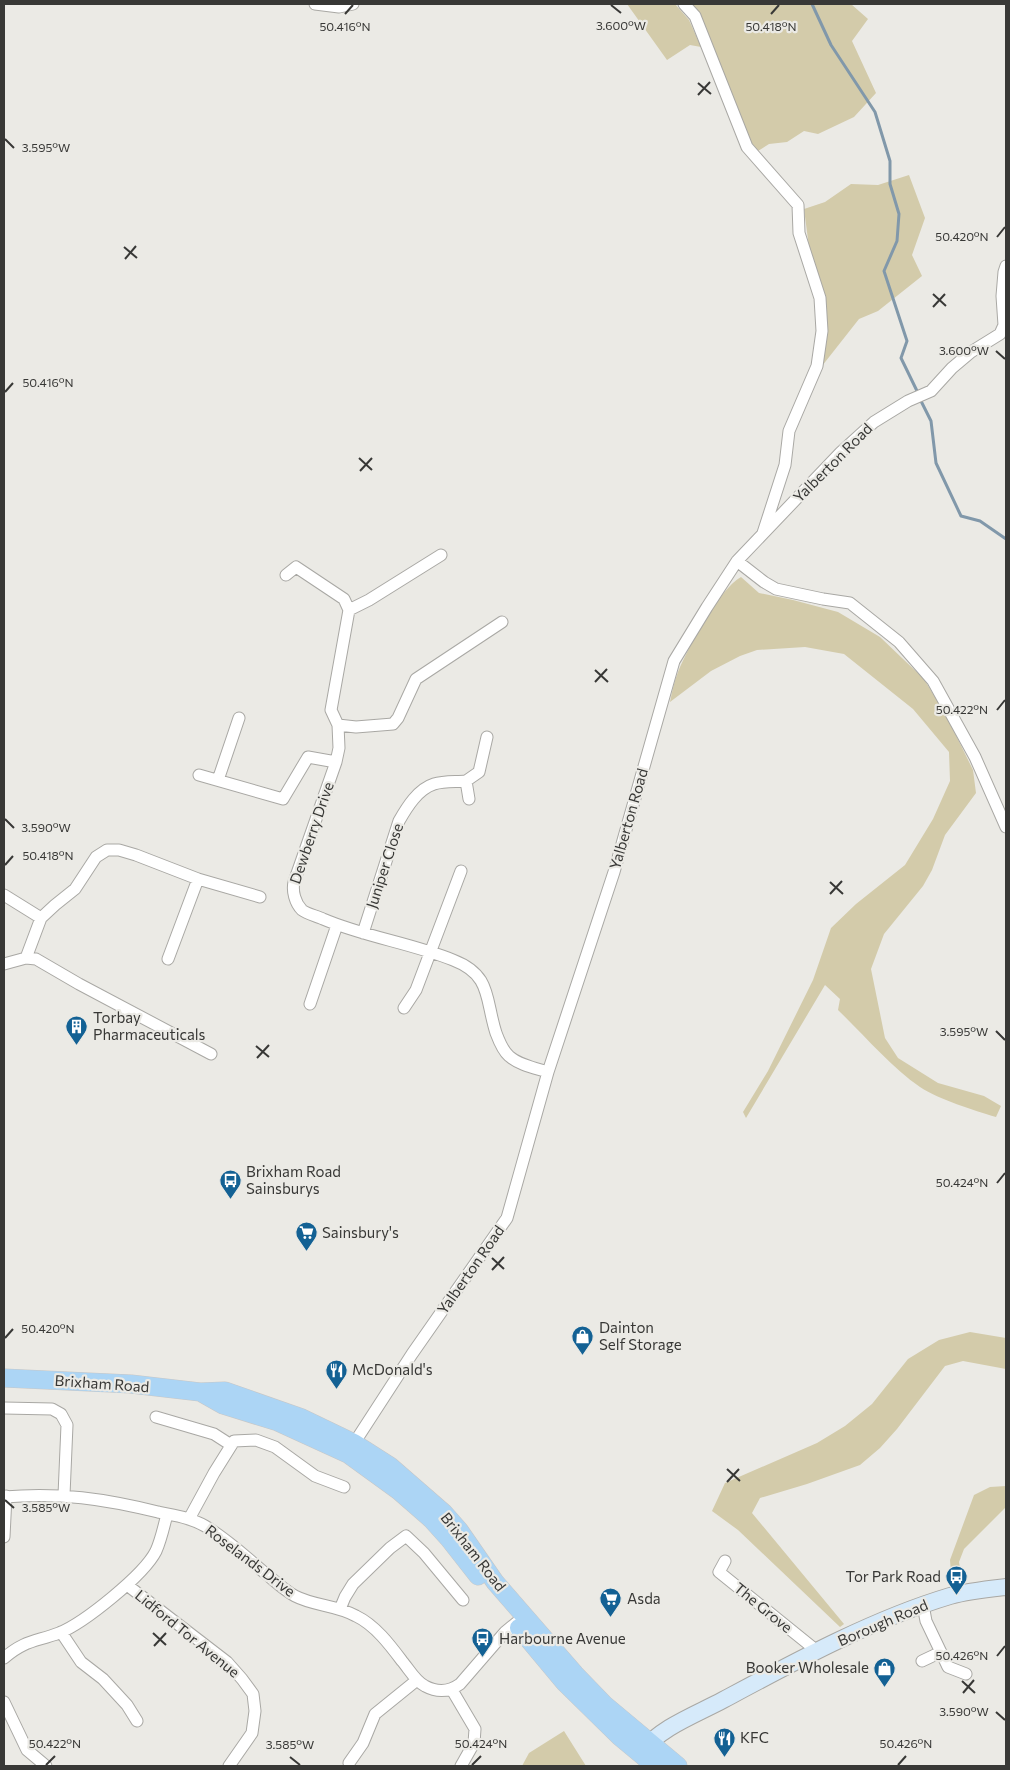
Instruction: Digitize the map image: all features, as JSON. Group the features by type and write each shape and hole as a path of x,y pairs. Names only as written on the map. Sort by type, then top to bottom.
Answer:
{"main road":[{"name":"Brixham Road","path":"4,1378 131,1384 200,1392 225,1391 302,1418 351,1449 390,1466 444,1513 459,1530 564,1682 620,1737 678,1766"},
{"name":"Borough Road","path":"644,1748 673,1726 817,1651 864,1629 952,1595 1006,1587"},
{"name":"Brixham Road","path":"644,1748 655,1766"}],"street":[{"path":"315,4 339,7 353,4"},
{"path":"684,4 695,16 747,147 798,205 799,233 820,298 822,331 818,366 789,431 785,465 762,536"},
{"name":"Yalberton Road","path":"351,1449 416,1348 507,1218 548,1072 614,872 674,661 706,607 737,561 841,452 874,422 908,401 931,391 952,368 971,352 1000,334 1004,325 1002,296 1006,266"},
{"path":"286,575 296,567 344,599 349,610 369,600 441,555"},
{"path":"737,561 776,589 850,603 899,642 933,681 975,757 1006,827"},
{"name":"Dewberry Drive","path":"349,610 331,710 338,725 339,748 336,762 292,890 302,910 337,925 430,952 467,965 479,975 486,988 492,1021 499,1042 509,1056 523,1064 548,1072"},
{"path":"338,725 356,727 393,724 398,718 416,680 502,622"},
{"path":"218,780 239,718"},
{"path":"470,799 466,781 479,772 487,737"},
{"path":"200,775 283,799 308,757 336,762"},
{"name":"Juniper Close","path":"364,933 399,821 406,807 424,788 436,783 466,781"},
{"path":"26,958 41,918 76,889 96,857 107,850 119,850 136,855 198,878 260,897"},
{"path":"404,1008 416,990 460,871"},
{"path":"168,959 198,878"},
{"path":"4,895 41,918"},
{"path":"310,1004 337,925"},
{"path":"4,964 26,958 50,966 79,984 211,1054"},
{"path":"4,1408 52,1409 61,1414 67,1425 64,1496"},
{"path":"156,1417 214,1434 231,1445"},
{"path":"189,1519 214,1472 234,1441 256,1440 275,1447 316,1476 344,1487"},
{"path":"4,1537 5,1496"},
{"name":"Roselands Drive","path":"5,1496 64,1496 129,1505 189,1519 205,1526 238,1550 294,1596 310,1603 340,1609 355,1615 371,1626 424,1686 432,1689 452,1690"},
{"path":"4,1658 27,1642 61,1632 98,1609 126,1585 156,1551 167,1514"},
{"path":"340,1609 353,1584 390,1548 406,1536 424,1553 463,1600"},
{"name":"The Grove","path":"725,1561 719,1572 817,1651"},
{"name":"Lidford Tor Avenue","path":"126,1585 227,1662 253,1694 255,1711 252,1733 229,1766"},
{"path":"923,1605 926,1621 948,1667 966,1674"},
{"path":"461,1766 474,1743 475,1730 452,1690 470,1674 505,1632 520,1620"},
{"path":"61,1632 81,1662 103,1679 127,1705 137,1721"},
{"path":"922,1661 941,1652"},
{"path":"349,1763 364,1743 375,1714 417,1680"},
{"path":"4,1702 27,1750 46,1766"}],"shaded area":[{"path":"627,4 675,4 689,20 701,47 690,45 667,60"},
{"path":"691,4 851,4 868,19 852,41 876,93 854,117 818,134 804,131 787,142 769,144 758,151 750,141 700,15"},
{"path":"909,175 925,218 912,255 922,276 878,311 859,319 822,366 827,332 825,296 809,247 804,209 825,202 851,184 878,185"},
{"path":"741,577 759,593 838,612 880,637 924,679 947,717 973,770 976,793 945,835 932,870 923,886 884,934 871,969 885,1038 898,1058 938,1083 984,1096 1001,1106 996,1117 937,1096 909,1079 838,1010 840,999 825,985 746,1118 743,1112 768,1071 813,980 831,928 856,904 905,865 933,819 950,781 949,752 913,709 844,654 805,647 757,650 740,656 711,671 670,702 678,672 705,620 723,594"},
{"path":"970,1332 1006,1338 1006,1369 963,1361 945,1366 897,1429 880,1448 860,1465 760,1498 752,1513 844,1624 840,1627 738,1530 712,1511 725,1483 817,1443 845,1426 872,1404 908,1359 939,1340"},
{"path":"1006,1486 1006,1507 964,1549 959,1562 962,1580 952,1584 950,1560 974,1495 990,1487"},
{"path":"564,1731 586,1766 522,1766 529,1753"}],"waterway":[{"path":"812,4 831,45 875,112 890,161 890,184 899,214 897,241 884,271 907,341 901,358 918,393"},
{"path":"920,399 931,421 936,463 961,516 980,521 1006,539"}],"place":[{"name":"Torbay Pharmaceuticals","path":"77,1046"},
{"name":"Brixham Road Sainsburys","path":"230,1200"},
{"name":"Sainsbury's","path":"306,1252"},
{"name":"Dainton Self Storage","path":"583,1356"},
{"name":"McDonald's","path":"336,1389"},
{"name":"Tor Park Road","path":"957,1596"},
{"name":"Asda","path":"611,1618"},
{"name":"Harbourne Avenue","path":"483,1658"},
{"name":"Booker Wholesale","path":"885,1687"},
{"name":"KFC","path":"724,1757"}]}
